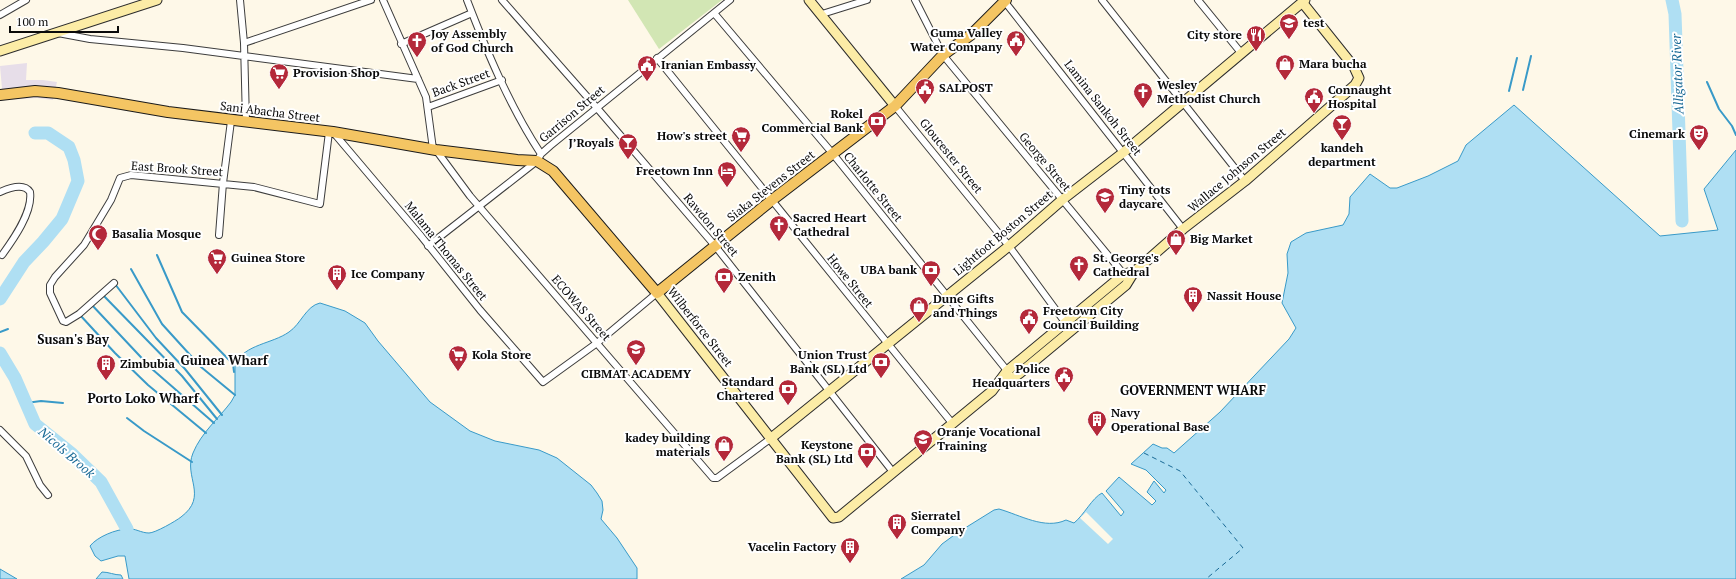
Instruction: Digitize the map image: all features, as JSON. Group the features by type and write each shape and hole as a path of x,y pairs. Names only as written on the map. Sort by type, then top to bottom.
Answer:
{"main road":[{"path":"0,51 157,0"},
{"name":"Gloucester Street","path":"809,0 822,14 895,106"},
{"name":"Siaka Stevens Street","path":"657,293 716,247 772,200 895,106 943,55 972,34 1006,1"},
{"name":"Lightfoot Boston Street","path":"770,439 946,295 1009,246 1062,200 1124,152 1303,1"},
{"name":"Wallace Johnson Street","path":"833,518 839,517 952,422 992,391 1007,376 1129,276 1183,229 1245,181 1355,85 1359,78 1354,67 1303,1"},
{"name":"Sani Abacha Street","path":"0,95 35,91 58,93 89,100 231,121 331,132 434,149 517,160 539,157"},
{"name":"Wilberforce Street","path":"539,157 553,171 657,293 833,518"}],"street":[{"path":"0,15 26,0"},
{"path":"240,0 244,43 246,122"},
{"path":"244,43 371,0"},
{"path":"383,0 418,79 428,107 434,149"},
{"path":"467,0 502,80 539,157"},
{"name":"Rawdon Street","path":"502,0 716,247 830,389 893,472"},
{"name":"Garrison Street","path":"428,246 479,207 657,58 730,0"},
{"path":"822,14 867,0"},
{"name":"George Street","path":"915,0 943,55 1062,200 1129,276"},
{"path":"1102,0 1182,104 1245,181"},
{"path":"1198,0 1242,54"},
{"name":"Lamina Sankoh Street","path":"1006,1 1183,229"},
{"name":"Charlotte Street","path":"714,13 833,154 946,295 1007,376"},
{"path":"402,44 472,14"},
{"path":"54,33 90,39 244,56 418,79"},
{"name":"Howe Street","path":"657,58 952,422"},
{"name":"Back Street","path":"428,107 502,80"},
{"name":"Gloucester Street","path":"895,106 1009,246 1068,326"},
{"path":"219,235 223,183 231,121"},
{"name":"East Brook Street","path":"114,283 79,314 66,322 63,321 50,293 50,285 55,277 84,245 94,230 120,178 131,175 223,183 273,192 320,204 331,132"},
{"name":"Malama Thomas Street","path":"331,132 428,246 480,310 543,382"},
{"name":"ECOWAS Street","path":"434,149 479,207 713,478"},
{"path":"0,192 18,187 25,188 30,192 31,198 28,211 15,236 2,255"},
{"name":"Siaka Stevens Street","path":"543,382 597,343 657,293"},
{"path":"0,430 26,456 40,485 48,495"},
{"name":"Lightfoot Boston Street","path":"713,478 717,478 742,461 770,439"}],"shaded area":[{"path":"27,63 26,80 57,82 53,100 37,98 3,100 0,66"}],"green space":[{"path":"628,0 722,0 659,49"}],"water":[{"path":"1514,105 1660,236 1718,230 1704,189 1736,150 1736,579 901,579 924,565 942,544 994,510 999,509 1024,518 1041,522 1058,523 1066,520 1074,523 1098,495 1102,493 1121,516 1124,512 1106,491 1119,477 1152,505 1156,501 1147,492 1154,481 1164,493 1166,490 1146,470 1131,464 1153,444 1162,448 1167,448 1174,453 1220,412 1289,339 1296,328 1282,303 1288,273 1287,254 1291,242 1306,233 1343,225 1349,214 1350,197 1370,174 1390,188 1397,188 1428,176 1458,161 1466,145"},
{"path":"320,303 345,311 365,323 378,341 430,402 470,431 495,441 539,450 557,458 591,485 602,501 603,510 601,519 617,538 637,568 637,579 129,579 125,556 118,556 101,561 95,556 90,546 102,537 123,529 131,529 149,533 175,521 189,509 193,502 194,494 191,470 193,453 210,426 231,402 235,395 235,364 239,357 252,348 289,332 297,325 307,311"},
{"path":"0,569 17,579 0,579"},
{"path":"102,572 121,575 123,579 96,579"}],"pier":[{"path":"1086,512 1113,539 1108,544 1080,518"}],"waterway":[{"name":"Alligator River","path":"1672,0 1675,14 1682,221"},
{"path":"1523,90 1531,56"},
{"path":"1509,91 1517,58"},
{"path":"1707,82 1719,109 1732,126 1736,135"},
{"name":"Nicols Brook","path":"0,299 24,262 62,219 78,181 74,160 69,147 48,133 35,133"},
{"path":"157,255 182,312 233,364 234,372"},
{"path":"131,269 162,324 201,367 235,395"},
{"path":"115,284 156,338 185,369 222,415"},
{"path":"102,294 182,376 217,419"},
{"path":"91,304 152,369 214,423"},
{"path":"80,315 115,353 148,385 206,433"},
{"path":"0,332 8,329"},
{"name":"Nicols Brook","path":"0,353 15,378 35,424 71,453 101,482 127,529"},
{"path":"26,403 41,401 63,403"},
{"path":"127,418 144,431 192,462"}],"ferry route":[{"path":"1144,453 1180,471 1243,548 1206,579"}],"place":[{"name":"test","path":"1289,40"},
{"name":"City store","path":"1256,52"},
{"name":"Guma Valley Water Company","path":"1016,57"},
{"name":"Joy Assembly of God Church","path":"417,58"},
{"name":"Mara bucha","path":"1285,81"},
{"name":"Iranian Embassy","path":"647,82"},
{"name":"Provision Shop","path":"279,90"},
{"name":"SALPOST","path":"925,105"},
{"name":"Wesley Methodist Church","path":"1143,109"},
{"name":"Connaught Hospital","path":"1314,114"},
{"name":"Rokel Commercial Bank","path":"877,138"},
{"name":"kandeh department","path":"1342,141"},
{"name":"Cinemark","path":"1699,151"},
{"name":"How's street","path":"741,153"},
{"name":"J’Royals","path":"628,160"},
{"name":"Freetown Inn","path":"727,188"},
{"name":"Tiny tots daycare","path":"1105,214"},
{"name":"Sacred Heart Cathedral","path":"779,242"},
{"name":"Basalia Mosque","path":"98,251"},
{"name":"Big Market","path":"1176,256"},
{"name":"Guinea Store","path":"217,275"},
{"name":"St. George's Cathedral","path":"1079,282"},
{"name":"UBA bank","path":"931,287"},
{"name":"Ice Company","path":"337,291"},
{"name":"Zenith","path":"724,294"},
{"name":"Nassit House","path":"1193,313"},
{"name":"Dune Gifts and Things","path":"919,323"},
{"name":"Freetown City Council Building","path":"1029,335"},
{"name":"CIBMAT ACADEMY","path":"636,366"},
{"name":"Kola Store","path":"458,372"},
{"name":"Union Trust Bank (SL) Ltd","path":"881,379"},
{"name":"Zimbubia","path":"106,381"},
{"name":"Police Headquarters","path":"1064,393"},
{"name":"Standard Chartered","path":"788,406"},
{"name":"Navy Operational Base","path":"1097,437"},
{"name":"Oranje Vocational Training","path":"923,456"},
{"name":"kadey building materials","path":"724,462"},
{"name":"Keystone Bank (SL) Ltd","path":"867,469"},
{"name":"Sierratel Company","path":"897,540"},
{"name":"Vacelin Factory","path":"850,564"}],"district":[{"name":"Susan's Bay","path":"73,339"},
{"name":"Guinea Wharf","path":"224,360"},
{"name":"GOVERNMENT WHARF","path":"1193,390"},
{"name":"Porto Loko Wharf","path":"143,398"}]}
